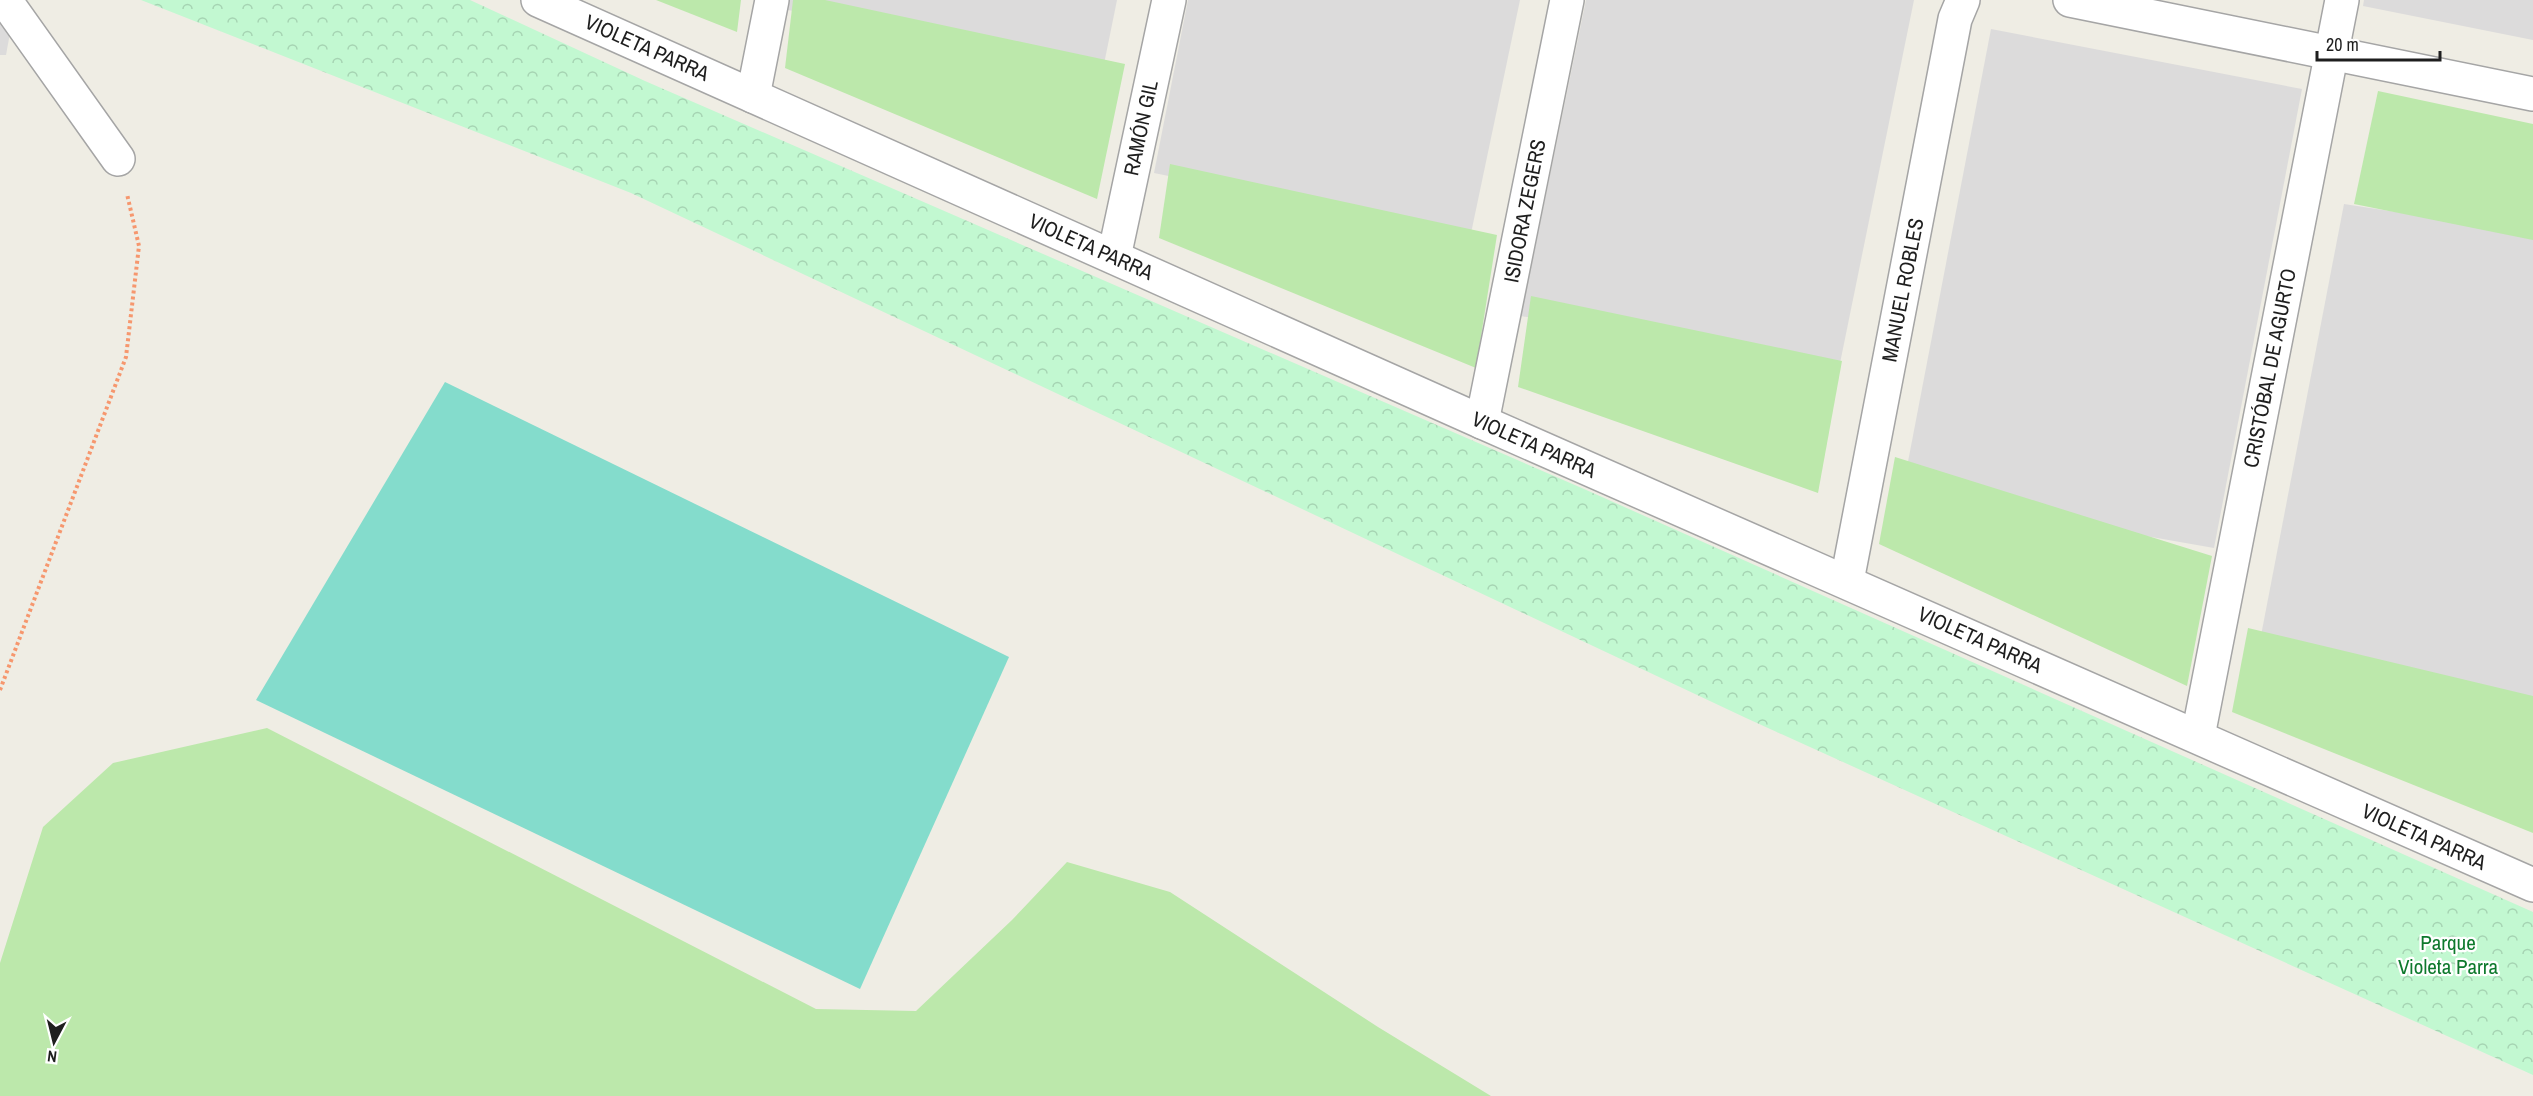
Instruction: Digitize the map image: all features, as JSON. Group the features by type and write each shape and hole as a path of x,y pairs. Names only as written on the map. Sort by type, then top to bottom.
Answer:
{"street":[{"path":"5,0 118,159"},
{"name":"VIOLETA PARRA","path":"538,0 1482,422 2533,885"},
{"path":"753,96 772,0"},
{"name":"RAMÓN GIL","path":"1114,257 1169,0"},
{"name":"ISIDORA ZEGERS","path":"1482,422 1567,0"},
{"name":"MANUEL ROBLES","path":"1847,581 1955,19 1963,0"},
{"path":"2070,0 2533,94"},
{"name":"CRISTÓBAL DE AGURTO","path":"2198,736 2342,0"}],"path":[{"path":"0,690 126,357 140,246 118,159"}],"shaded area":[{"path":"0,0 16,0 6,55 0,55"},
{"path":"790,0 1117,0 1103,69 788,10"},
{"path":"1188,0 1520,0 1470,238 1154,173"},
{"path":"1586,0 1914,0 1838,373 1521,316"},
{"path":"2364,0 2533,0 2533,40 2363,6"},
{"path":"1991,29 2302,89 2214,548 1902,493"},
{"path":"2344,204 2533,233 2533,721 2254,672"},
{"path":"445,382 1009,657 860,989 256,700"}],"green space":[{"name":"Parque Violeta Parra","path":"141,0 470,0 645,81 1584,489 2533,912 2533,1075 1746,718 631,193"},
{"path":"656,0 741,0 737,32"},
{"path":"793,0 825,0 1125,64 1097,199 785,68"},
{"path":"2378,91 2533,124 2533,240 2354,204"},
{"path":"1170,164 1497,235 1476,368 1159,238"},
{"path":"1531,296 1842,361 1818,493 1518,387"},
{"path":"1895,457 2212,556 2187,686 1879,544"},
{"path":"2248,628 2533,696 2533,833 2232,712"},
{"path":"267,728 816,1009 916,1011 1012,920 1067,862 1170,892 1378,1027 1491,1096 0,1096 0,963 43,827 113,763"}]}
